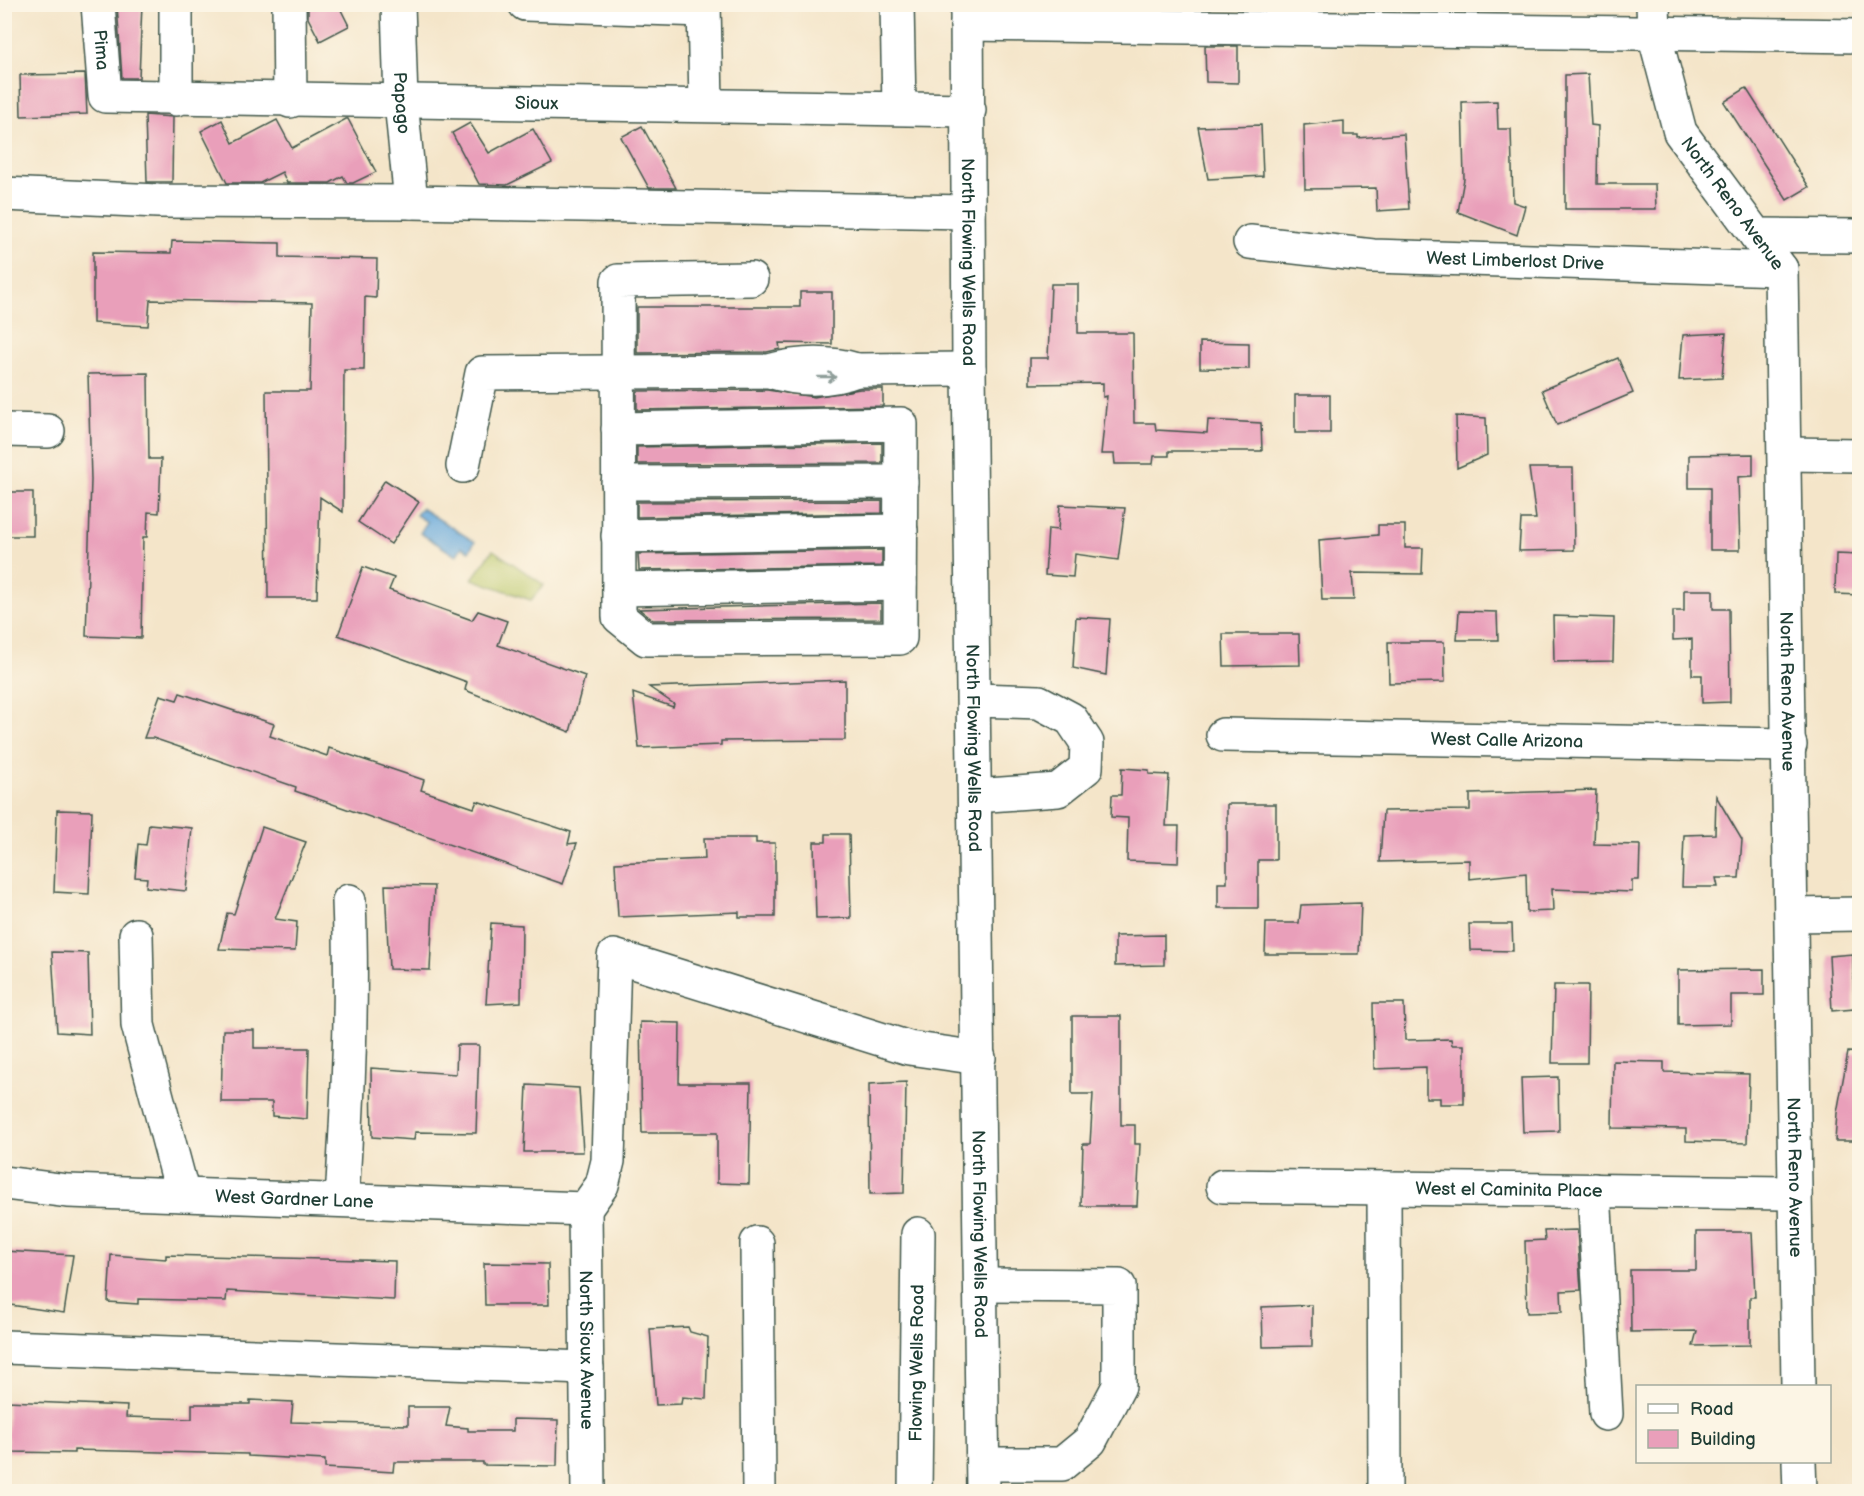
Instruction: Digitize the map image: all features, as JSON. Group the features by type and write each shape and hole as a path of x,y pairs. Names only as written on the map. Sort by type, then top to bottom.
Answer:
{"street":[{"name":"Pima","path":"98,4 105,96"},
{"path":"176,4 176,99"},
{"path":"289,4 290,101"},
{"name":"Papago","path":"398,4 401,102 411,202"},
{"path":"525,4 704,7 706,105"},
{"path":"897,4 899,108"},
{"path":"967,14 1653,19 1860,36"},
{"name":"North Flowing Wells Road","path":"967,14 969,369 983,1478"},
{"name":"North Reno Avenue","path":"1653,19 1680,132 1781,269 1798,1385"},
{"name":"Sioux","path":"105,96 290,101 969,110"},
{"path":"4,194 158,201 411,202 968,212"},
{"path":"1756,235 1860,236"},
{"name":"West Limberlost Drive","path":"1250,242 1373,256 1781,269"},
{"path":"618,429 901,424 900,639 646,639 619,617 618,536 618,429 618,372 618,281 752,279"},
{"path":"463,466 482,373 769,371 791,378 840,377 857,370 969,369"},
{"path":"4,430 48,431"},
{"path":"1785,454 1860,455"},
{"path":"618,483 901,482"},
{"path":"618,536 901,531"},
{"path":"619,589 900,584"},
{"path":"974,700 1039,702 1071,719 1087,743 1086,768 1058,790 975,796"},
{"name":"West Calle Arizona","path":"1223,735 1790,745"},
{"path":"342,1200 350,1070 352,967 349,901"},
{"path":"1792,915 1860,914"},
{"path":"136,935 138,1025 183,1195"},
{"path":"585,1209 602,1185 609,1161 614,956 909,1048 979,1058"},
{"name":"West Gardner Lane","path":"4,1183 68,1191 585,1209"},
{"name":"West el Caminita Place","path":"1224,1186 1795,1193"},
{"path":"1384,1188 1385,1491"},
{"path":"1594,1190 1606,1414"},
{"name":"North Sioux Avenue","path":"585,1209 588,1491"},
{"name":"Flowing Wells Road","path":"915,1491 918,1234"},
{"path":"757,1243 759,1491"},
{"path":"982,1285 1119,1286 1119,1386 1090,1441 1062,1464 983,1478"},
{"path":"4,1347 587,1368"},
{"path":"1799,1463 1800,1491"}],"green space":[{"path":"493,550 544,585 531,600 472,579"}],"water":[{"path":"421,508 475,542 469,551 462,547 456,556 420,533 427,522 416,515"}],"building":[{"path":"117,4 142,4 139,78 122,78"},
{"path":"308,4 338,4 349,26 320,41 308,18"},
{"path":"1205,46 1238,46 1238,83 1206,82"},
{"path":"85,74 87,114 21,116 20,75"},
{"path":"1588,74 1591,125 1598,126 1597,184 1655,184 1656,209 1565,209 1565,75"},
{"path":"1746,88 1809,187 1787,200 1724,102"},
{"path":"1497,101 1498,129 1511,129 1513,202 1525,206 1517,235 1458,212 1464,179 1462,102"},
{"path":"145,115 173,117 172,182 147,182"},
{"path":"346,119 376,172 353,183 347,183 343,176 330,183 287,183 282,172 260,183 227,183 201,131 222,120 233,143 277,120 292,148"},
{"path":"1344,121 1344,135 1358,135 1358,138 1404,134 1409,209 1377,211 1376,188 1305,189 1304,125"},
{"path":"470,123 489,153 533,129 552,163 507,185 479,184 452,133"},
{"path":"1261,125 1263,176 1208,179 1198,127"},
{"path":"642,126 676,188 649,188 621,137"},
{"path":"172,241 280,243 280,257 377,259 376,298 365,297 364,370 344,370 343,512 320,497 317,598 268,598 266,391 310,391 312,303 150,300 148,326 93,323 93,252 171,253"},
{"path":"1051,284 1078,284 1078,333 1133,333 1134,423 1155,423 1156,430 1207,433 1208,420 1261,423 1262,451 1169,451 1169,456 1154,456 1153,464 1115,464 1114,454 1101,454 1107,396 1103,397 1103,383 1030,384 1030,358 1048,358"},
{"path":"800,292 832,292 832,344 779,343 780,349 767,352 637,353 637,307 800,307"},
{"path":"1726,333 1722,378 1679,380 1683,335"},
{"path":"1200,342 1249,343 1249,369 1200,368"},
{"path":"1618,358 1633,393 1557,425 1542,390"},
{"path":"148,373 149,459 161,459 159,513 148,512 147,537 143,537 141,638 86,636 91,480 88,374"},
{"path":"860,389 883,389 883,406 637,410 637,391 767,390 814,397"},
{"path":"1295,395 1330,395 1330,433 1295,433"},
{"path":"1456,416 1486,418 1487,455 1457,468"},
{"path":"882,443 882,463 637,464 637,447"},
{"path":"1753,454 1753,476 1738,477 1740,550 1710,550 1710,488 1689,488 1689,455"},
{"path":"1529,468 1573,468 1574,550 1519,551 1521,519 1536,519"},
{"path":"385,480 419,502 391,544 358,522"},
{"path":"4,492 33,492 33,536 4,536"},
{"path":"882,501 882,513 637,517 637,502"},
{"path":"1060,505 1125,508 1118,560 1075,554 1073,577 1045,575 1048,529 1058,530"},
{"path":"1378,525 1405,525 1405,548 1423,548 1422,574 1352,573 1354,600 1322,600 1319,540 1378,535"},
{"path":"882,550 882,566 639,570 638,554"},
{"path":"1836,554 1860,555 1860,595 1835,594"},
{"path":"363,567 394,578 389,590 472,620 478,611 507,621 498,645 585,676 570,732 465,690 467,682 338,635"},
{"path":"1684,590 1713,590 1713,609 1729,609 1730,702 1702,703 1702,675 1692,675 1692,639 1673,640 1673,611 1684,611"},
{"path":"881,603 881,619 653,620 639,609"},
{"path":"1459,611 1497,612 1498,640 1457,640"},
{"path":"1553,616 1614,618 1613,661 1554,662"},
{"path":"1076,617 1110,619 1106,675 1073,668"},
{"path":"1223,634 1299,634 1300,665 1224,666"},
{"path":"1388,642 1444,642 1445,682 1389,683"},
{"path":"845,680 845,740 721,741 721,745 639,748 633,693 673,707 674,704 649,687"},
{"path":"180,693 274,724 270,736 327,756 329,748 424,780 421,790 474,808 477,801 571,832 568,844 577,843 563,884 295,791 296,787 153,738 144,738 160,695 177,700"},
{"path":"1122,768 1149,770 1149,774 1169,775 1166,826 1179,826 1178,863 1127,861 1128,818 1111,817 1112,795 1121,795"},
{"path":"1596,790 1594,844 1640,845 1639,880 1632,880 1632,892 1552,889 1553,911 1527,912 1526,873 1469,879 1469,860 1380,862 1383,811 1470,810 1470,794"},
{"path":"1716,796 1742,840 1739,878 1716,878 1718,887 1682,887 1684,835 1715,834"},
{"path":"1227,804 1276,804 1276,860 1258,860 1258,908 1218,908 1218,883 1227,883"},
{"path":"57,810 92,811 89,894 54,892"},
{"path":"149,824 192,828 186,891 146,887 147,878 135,877 138,844 146,845"},
{"path":"262,827 306,842 275,919 297,922 295,951 219,949 227,913 234,914"},
{"path":"826,834 849,834 851,918 816,919 814,842 826,842"},
{"path":"704,838 756,838 756,843 775,843 775,917 739,917 739,912 618,917 615,863 705,859"},
{"path":"385,885 434,886 430,970 389,969"},
{"path":"1361,903 1359,954 1265,954 1266,923 1299,923 1301,905"},
{"path":"491,923 522,925 521,1002 486,1004"},
{"path":"1469,924 1512,924 1513,951 1470,950"},
{"path":"1164,935 1164,965 1115,966 1115,936"},
{"path":"52,952 88,953 90,1034 57,1032"},
{"path":"1853,954 1854,1009 1832,1011 1829,956"},
{"path":"1764,969 1764,995 1731,995 1731,1024 1678,1025 1678,970"},
{"path":"1554,985 1588,985 1587,1063 1552,1063"},
{"path":"1373,1003 1404,1003 1405,1040 1451,1039 1452,1045 1464,1045 1464,1104 1440,1104 1440,1098 1426,1098 1426,1067 1374,1069"},
{"path":"1072,1016 1121,1016 1121,1125 1135,1125 1135,1144 1140,1144 1137,1206 1081,1206 1083,1144 1090,1144 1093,1094 1072,1094"},
{"path":"640,1022 680,1023 679,1083 751,1083 749,1184 717,1183 717,1133 642,1133"},
{"path":"223,1030 254,1030 254,1048 309,1048 307,1119 272,1116 272,1102 221,1102"},
{"path":"457,1045 479,1045 476,1133 415,1132 414,1140 372,1137 371,1068 456,1074"},
{"path":"1848,1052 1860,1053 1860,1141 1835,1141 1837,1113"},
{"path":"1613,1061 1664,1062 1664,1072 1749,1074 1747,1143 1686,1141 1686,1129 1612,1128"},
{"path":"1558,1077 1559,1131 1523,1132 1521,1078"},
{"path":"906,1082 904,1193 870,1194 869,1084"},
{"path":"527,1085 579,1088 583,1152 524,1152"},
{"path":"1577,1230 1581,1290 1561,1291 1562,1312 1527,1313 1525,1241 1545,1240 1544,1231"},
{"path":"1696,1232 1752,1232 1755,1297 1750,1297 1750,1345 1693,1346 1697,1331 1631,1332 1630,1270 1696,1270"},
{"path":"4,1251 73,1255 64,1313 4,1304"},
{"path":"111,1255 166,1259 166,1255 395,1261 394,1300 227,1291 226,1301 138,1299 138,1304 108,1302"},
{"path":"484,1263 548,1264 549,1305 485,1305"},
{"path":"1312,1305 1312,1346 1263,1347 1262,1307"},
{"path":"688,1327 690,1332 708,1337 706,1399 682,1397 681,1404 656,1405 650,1329"},
{"path":"250,1400 293,1402 291,1422 408,1425 408,1407 450,1407 446,1426 468,1428 468,1431 513,1431 513,1419 558,1420 557,1466 483,1465 483,1462 394,1462 393,1472 325,1468 325,1460 248,1456 248,1454 74,1450 74,1453 8,1452 7,1401 127,1406 126,1417 192,1419 192,1404 250,1404"}]}
